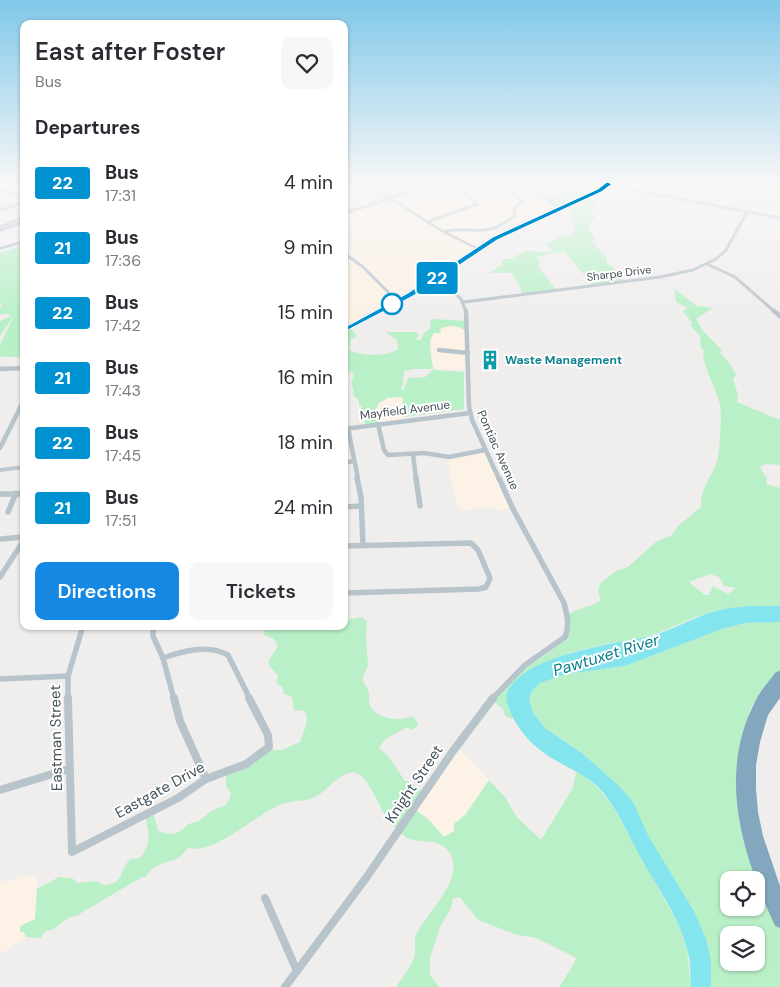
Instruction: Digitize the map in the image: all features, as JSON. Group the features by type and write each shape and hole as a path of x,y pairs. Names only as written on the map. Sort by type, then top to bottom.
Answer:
{"highway":[{"path":"780,676 765,693 751,722 745,744 741,780 745,818 751,844 765,889 780,921"},
{"path":"780,691 767,706 758,725 752,747 750,782 756,833 769,876 780,903"}],"main road":[{"path":"348,328 439,277 479,249 512,230"},
{"path":"0,249 20,242"},
{"path":"0,470 20,468"}],"street":[{"path":"441,230 479,249"},
{"path":"444,232 449,230"},
{"name":"Sharpe Drive","path":"464,302 660,277 688,271 707,264 726,250 737,230"},
{"path":"348,256 363,267 397,301"},
{"path":"454,291 450,278 458,263"},
{"path":"707,264 741,282 780,316"},
{"path":"439,277 464,302"},
{"name":"Pontiac Avenue","path":"464,302 468,317 470,413 512,507 565,608"},
{"path":"439,350 468,353"},
{"path":"0,369 20,368"},
{"path":"0,448 20,408"},
{"name":"Mayfield Avenue","path":"348,429 470,413"},
{"path":"378,424 385,453 388,455 424,453 449,456 485,450"},
{"path":"348,437 361,506 363,545"},
{"path":"413,454 420,506"},
{"path":"348,462 354,461"},
{"path":"0,494 20,492"},
{"path":"8,512 16,493"},
{"path":"348,507 361,506"},
{"path":"0,539 20,538"},
{"path":"348,546 471,543 478,550 490,578 485,588 348,593"},
{"path":"0,577 20,544"},
{"name":"Knight Street","path":"285,987 366,878 487,704 525,665 565,637 568,630 568,618 565,608"},
{"name":"Eastman Street","path":"72,852 68,676 82,630"},
{"path":"153,630 153,636 162,658 180,721 206,779"},
{"name":"Eastgate Drive","path":"72,852 178,798 206,779 246,764 269,747 268,735 228,655 217,650 181,651 162,658"},
{"path":"0,680 68,676"},
{"path":"0,790 69,769"},
{"path":"265,898 297,971"}],"shaded area":[{"path":"348,230 497,230 495,231 420,284 348,324"},
{"path":"447,326 458,326 468,332 468,370 436,369 432,366 431,338 434,333 441,333 440,329"},
{"path":"403,397 406,421 379,423 376,409 379,401"},
{"path":"486,451 513,508 500,510 492,507 461,510 458,507 452,485 447,458"},
{"path":"457,746 489,780 466,814 454,824 454,831 444,837 428,819 416,810"},
{"path":"27,875 35,876 37,881 35,919 20,926 26,937 9,948 5,953 0,951 0,884"}],"green space":[{"path":"575,230 590,230 595,238 592,242 606,257 607,263 621,274 620,277 624,281 593,285 565,252 549,253 536,258 540,262 539,268 556,290 522,294 520,286 511,273 490,273 502,264 502,259 512,259 525,251 553,252 554,250 546,244 564,235 569,236"},
{"path":"20,246 20,357 0,356 0,345 14,316 0,336 0,321 11,316 9,314 0,314 0,307 3,306 0,303 0,253"},
{"path":"674,289 697,306 713,308 696,319 703,331 722,350 720,353 736,375 733,379 738,395 737,402 780,420 780,465 766,464 760,467 767,479 766,484 780,488 780,606 744,607 717,611 652,635 588,648 561,656 529,671 517,681 509,692 507,704 514,718 512,719 505,716 503,709 492,700 516,673 550,652 565,636 568,615 601,600 598,591 600,584 614,572 628,567 656,542 672,535 678,526 701,507 704,490 717,461 721,409 704,362 704,351 701,348 700,336 691,326 692,323 683,311 688,308 676,302","holes":["710,574 719,577 724,586 736,588 728,594 713,586 709,595 705,595 689,582"]},
{"path":"432,319 468,321 468,332 461,328 447,326 440,329 441,333 434,333 430,340 431,359 434,369 404,371 401,389 404,390 408,378 425,377 433,370 464,372 464,409 404,417 402,397 388,398 379,403 376,409 379,423 366,426 363,415 359,413 362,407 359,405 359,400 353,395 351,384 354,373 348,370 348,328 356,334 355,338 351,338 349,350 359,354 374,355 393,352 398,349 397,340 386,332 416,332 419,334 416,340 421,340 423,334 431,328 430,322"},
{"path":"362,617 367,622 368,665 362,680 369,692 370,706 378,714 389,718 402,719 413,716 419,725 411,730 407,727 384,740 379,748 388,756 405,781 411,782 423,793 416,810 428,819 444,837 454,831 454,824 466,814 489,780 505,797 516,816 541,840 573,788 576,772 584,776 598,788 613,806 678,924 687,949 691,987 559,987 576,958 537,938 517,935 478,920 460,897 453,899 451,908 440,927 430,958 430,975 439,987 396,987 414,958 416,935 445,892 454,867 451,856 443,846 410,839 399,832 386,817 366,781 356,773 345,774 320,794 308,800 285,803 274,808 237,832 211,845 188,848 178,858 155,867 146,877 142,877 76,916 67,919 54,929 45,931 41,938 26,937 24,932 20,931 20,926 35,919 37,889 59,877 72,878 77,883 97,881 103,885 118,880 130,859 140,858 144,853 148,843 145,815 153,812 158,830 170,834 178,832 188,824 202,819 210,812 227,804 231,794 226,785 226,772 267,750 282,750 300,742 306,723 305,711 294,710 292,697 284,694 282,687 276,683 278,676 269,665 269,660 278,646 274,639 264,635 265,630 348,630 348,619"},
{"path":"780,622 780,671 768,682 750,710 738,758 780,928 780,987 711,987 711,961 669,871 649,838 641,820 583,754 545,728 533,713 529,699 532,691 540,683 567,674 625,666 722,629 745,623"}],"water":[{"name":"Pawtuxet River","path":"750,606 780,606 780,622 745,623 722,629 625,666 567,674 540,683 532,691 529,699 533,713 545,728 583,754 618,785 633,802 649,837 695,913 706,939 711,961 711,987 691,987 690,963 679,925 611,803 591,781 548,756 528,739 510,711 507,697 508,691 517,679 531,669 548,661 589,648 650,636 716,611"}],"bus line":[{"name":"22","path":"348,328 439,277 480,248 512,230"}],"place":[{"name":"Waste Management","path":"490,360"}]}
